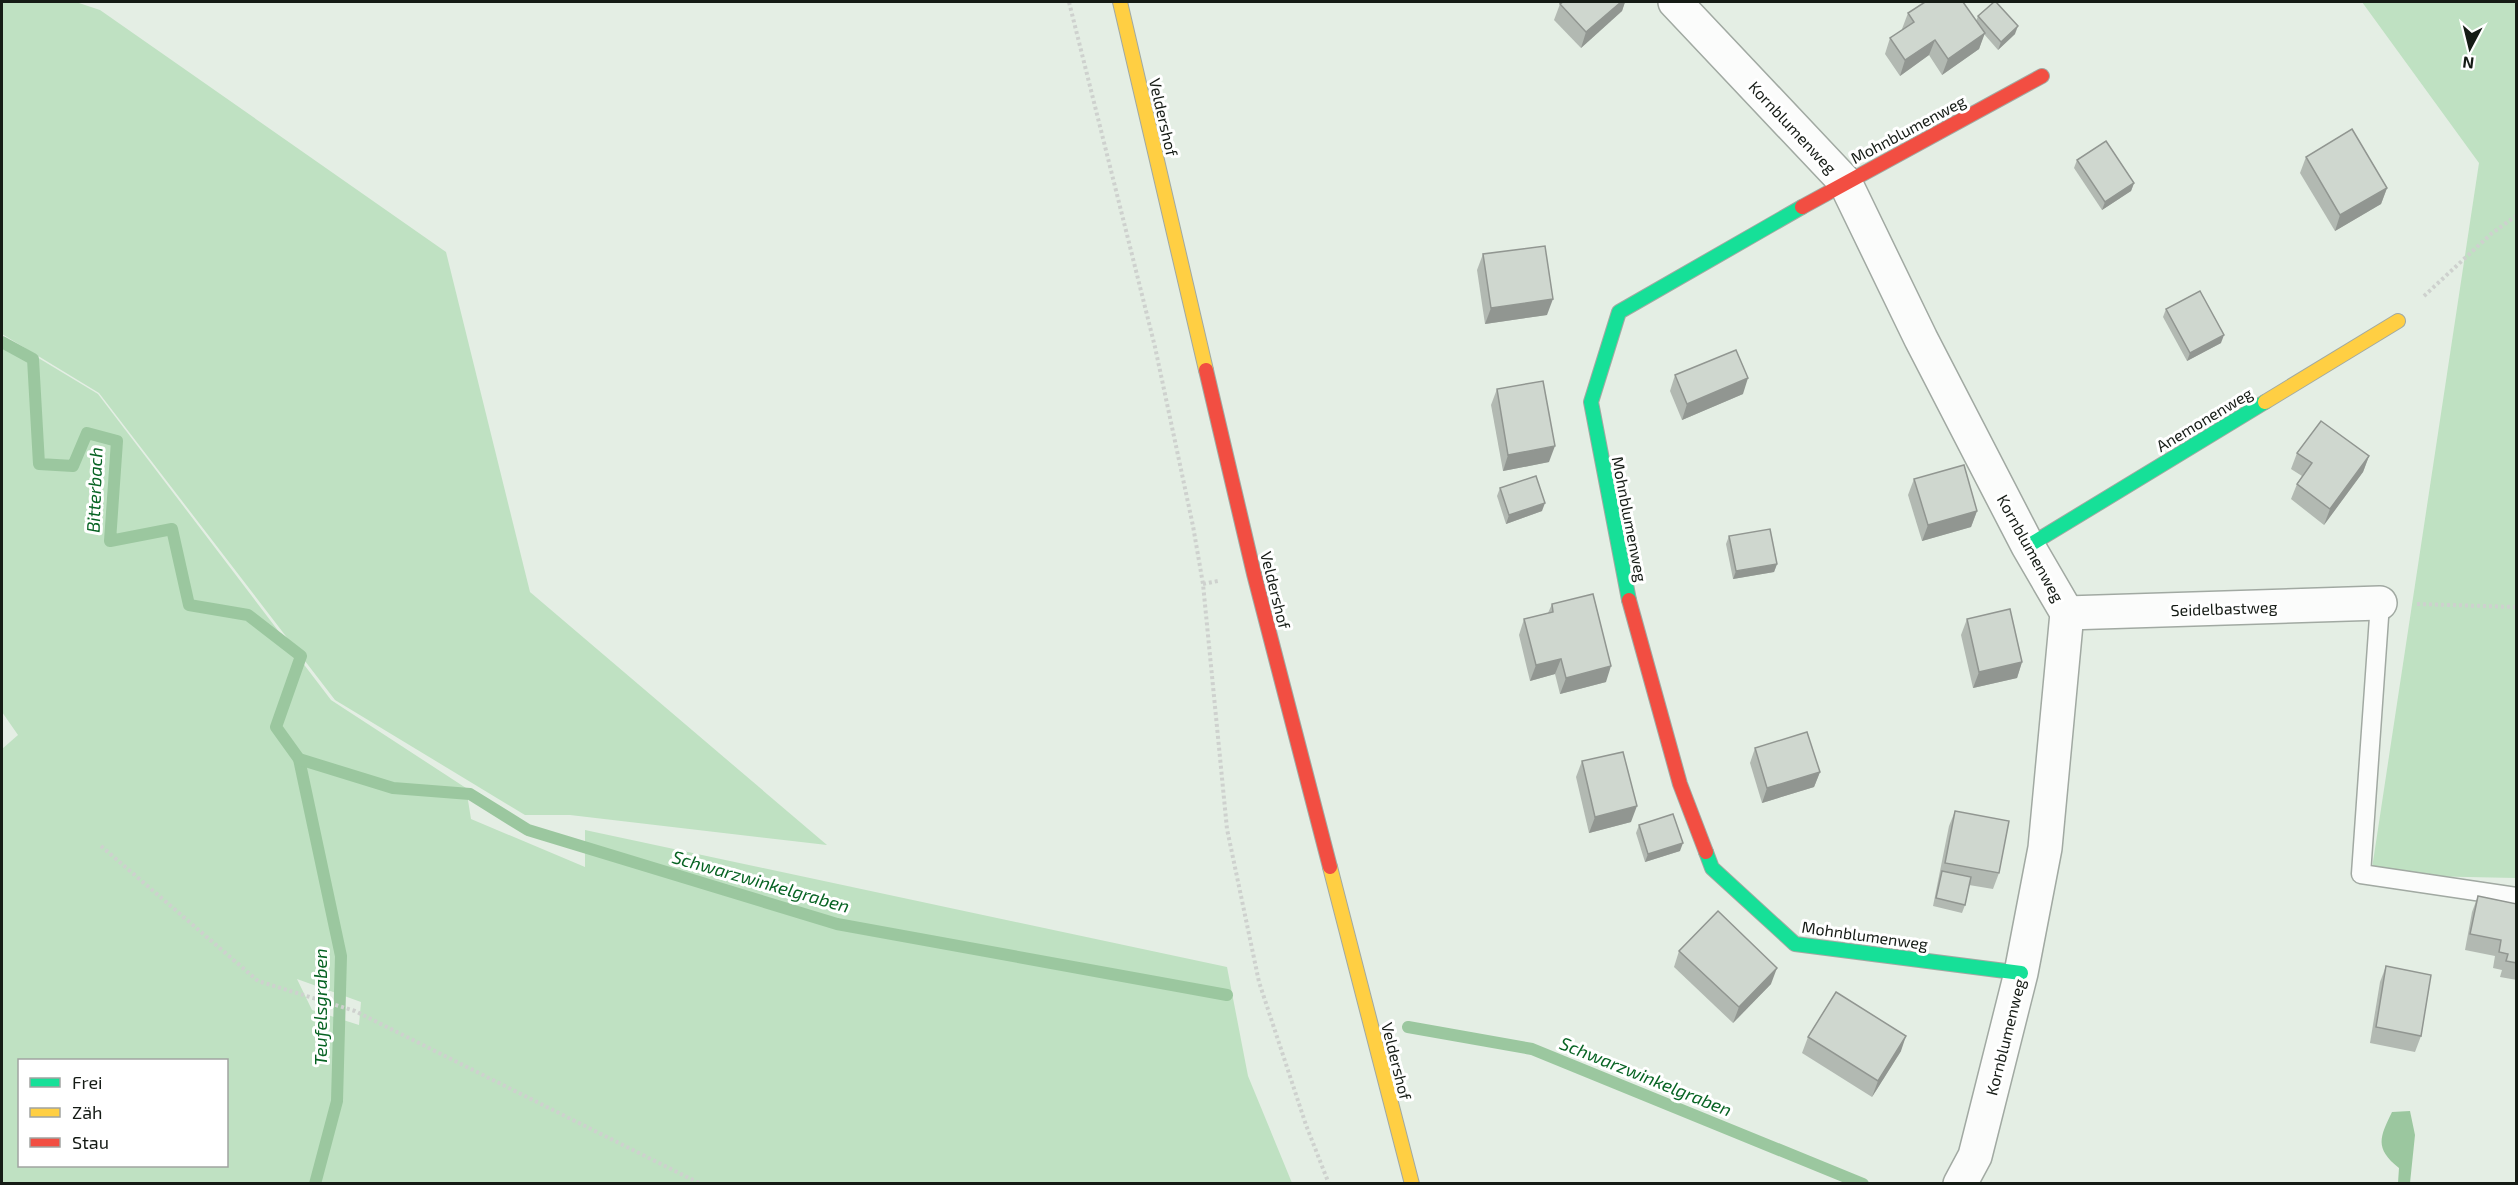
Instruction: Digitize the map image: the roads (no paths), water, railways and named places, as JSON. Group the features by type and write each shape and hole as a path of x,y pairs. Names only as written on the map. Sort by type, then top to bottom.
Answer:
{"street":[{"name":"Veldershof","path":"1120,2 1254,574 1412,1184"},
{"name":"Kornblumenweg","path":"1676,2 1845,182 2028,546 2067,613 2045,848 2021,973 1975,1156 1960,1184"},
{"name":"Mohnblumenweg","path":"2021,973 1795,944 1712,868 1680,784 1632,616 1591,402 1619,312 1845,182 2042,76"},
{"name":"Anemonenweg","path":"2028,546 2398,321"},
{"name":"Seidelbastweg","path":"2067,613 2380,603"}],"lane":[{"path":"2380,603 2361,873 2517,897"}],"waterway":[{"name":"Bitterbach","path":"2,342 33,359 39,464 73,466 87,433 117,441 110,541 172,529 189,605 248,615 301,656 276,727 299,759 341,956 337,1101 315,1184"},
{"name":"Schwarzwinkelgraben","path":"299,759 393,788 470,794 528,830 837,924 1227,995"},
{"name":"Schwarzwinkelgraben","path":"1408,1027 1532,1049 1863,1184"}],"water label":[{"name":"Teufelsgraben","path":"320,1007"}]}
